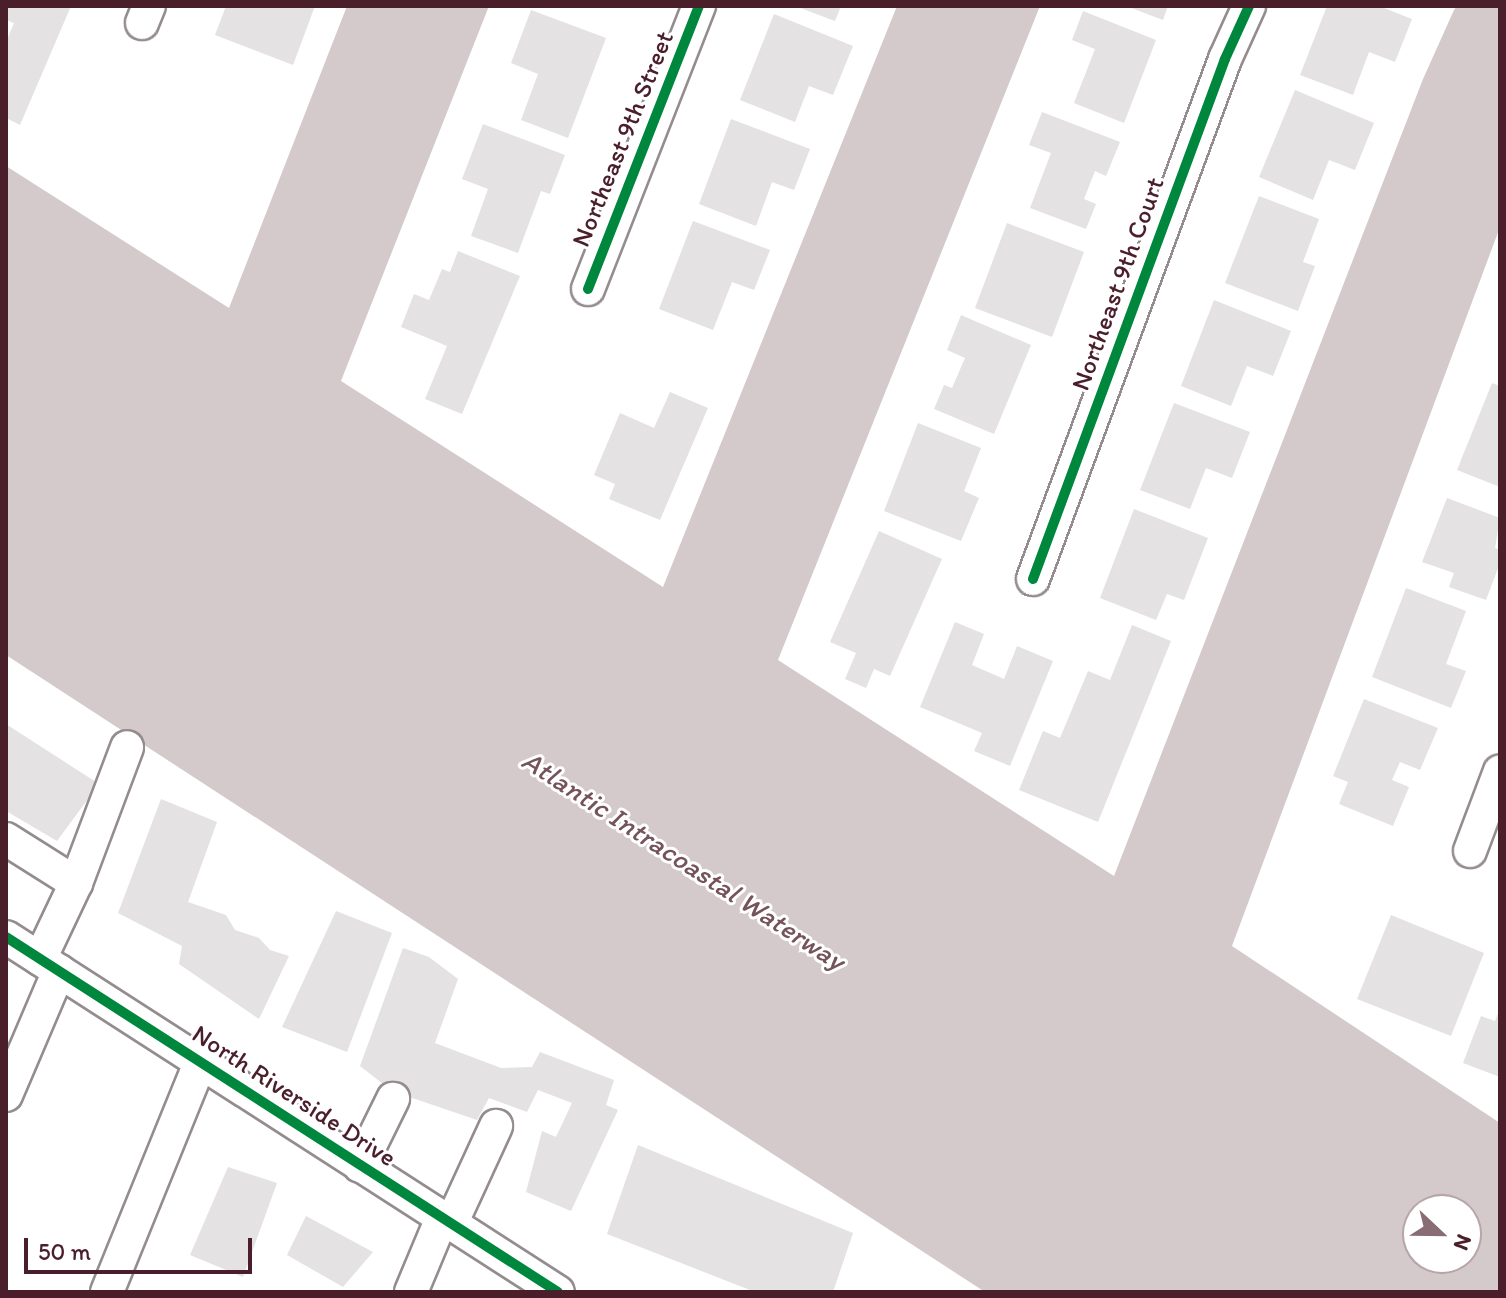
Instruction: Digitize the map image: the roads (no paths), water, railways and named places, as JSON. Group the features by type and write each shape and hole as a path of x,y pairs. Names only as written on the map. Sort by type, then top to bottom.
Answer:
{"street":[{"name":"Northeast 9th Street","path":"588,289 699,6"},
{"name":"Northeast 9th Court","path":"1033,579 1219,74 1249,6"},
{"path":"6,1095 76,883 127,747"},
{"path":"1470,851 1500,771"},
{"path":"6,839 76,883"},
{"name":"North Riverside Drive","path":"6,937 558,1292"},
{"path":"107,1292 200,1063"},
{"path":"360,1166 393,1099"},
{"path":"411,1292 496,1126"}],"water":[{"name":"Atlantic Intracoastal Waterway","path":"347,6 489,6 341,381 663,587 897,6 1040,6 778,660 1114,876 1423,79 1457,6 1500,6 1500,227 1232,946 1500,1123 1500,1292 985,1292 6,655 6,166 229,308"}]}
